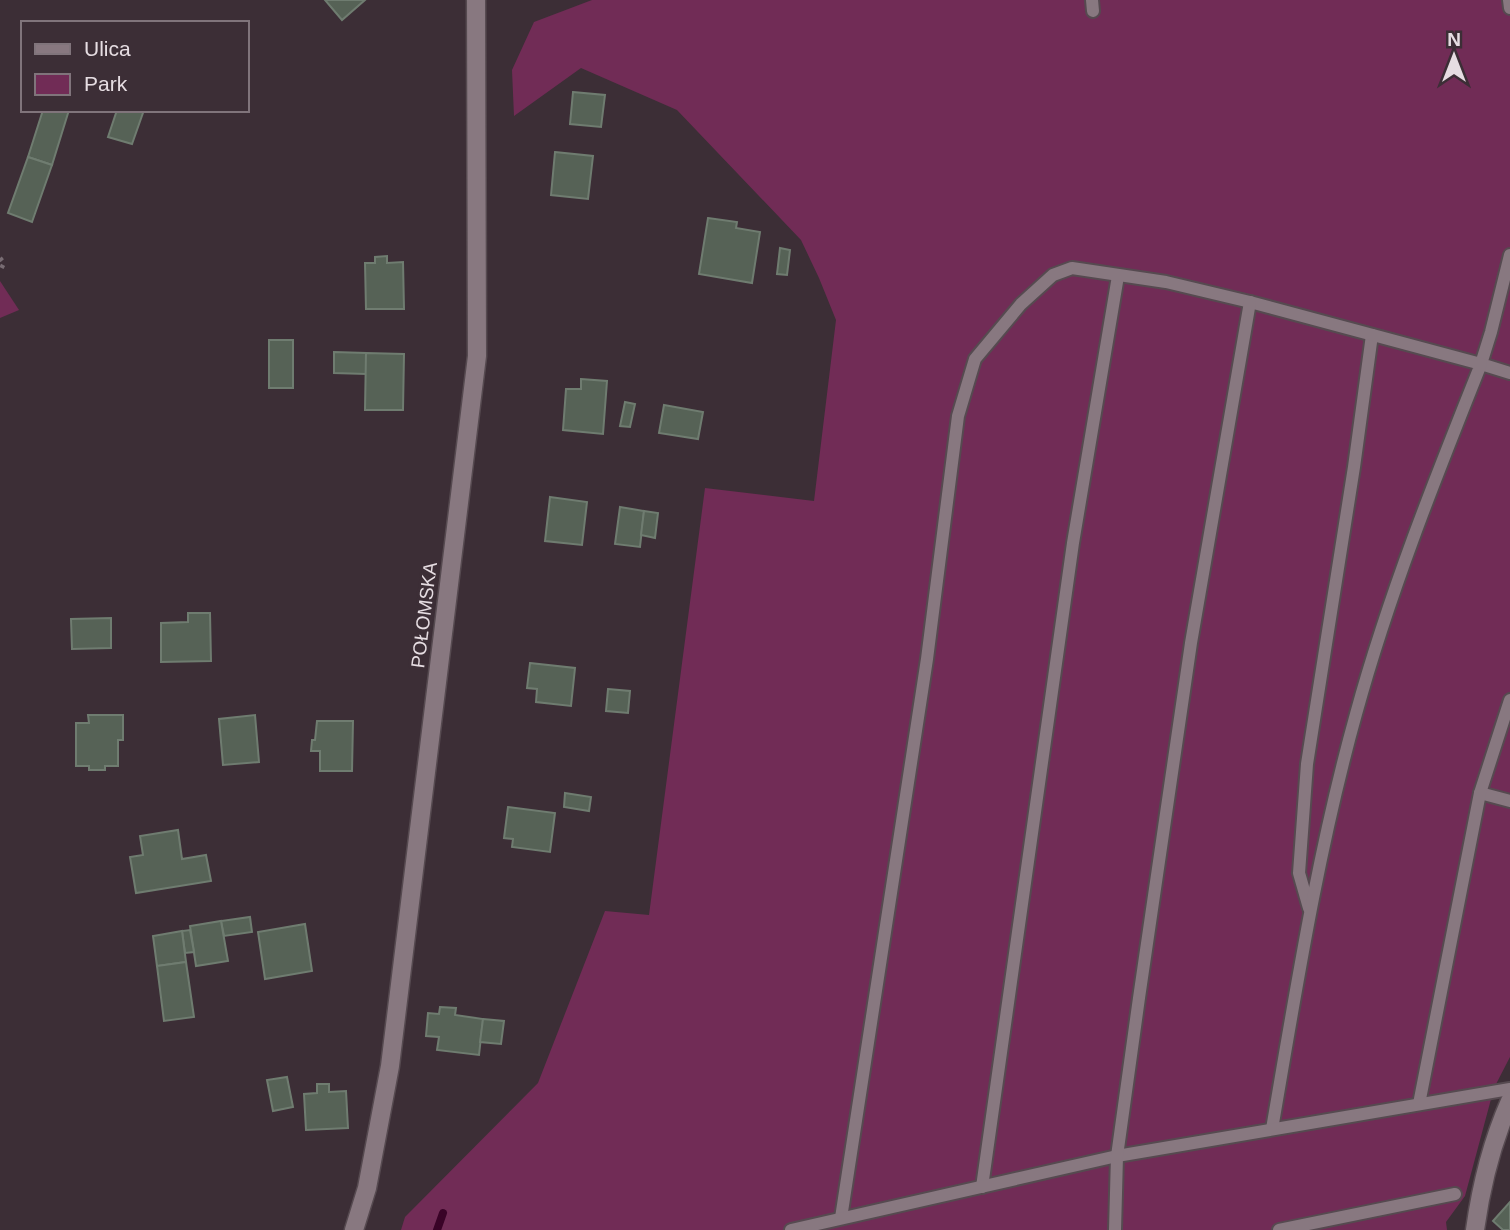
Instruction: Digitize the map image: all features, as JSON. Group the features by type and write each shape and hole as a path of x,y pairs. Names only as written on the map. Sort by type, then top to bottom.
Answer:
{"street":[{"name":"POŁOMSKA","path":"354,1230 367,1188 390,1066 477,356 476,0"},
{"path":"1475,1230 1479,1198 1499,1126 1510,1101"}],"lane":[{"path":"1509,0 1510,8"},
{"path":"1272,1129 1318,869 1360,699 1410,543 1492,332 1510,255"},
{"path":"841,1218 925,672 958,416 975,359 1021,304 1053,275 1072,268 1166,282 1250,302 1510,373"},
{"path":"982,1186 1073,543 1118,276"},
{"path":"1115,1230 1117,1156 1191,643 1250,302"},
{"path":"1310,912 1299,873 1307,764 1372,335"},
{"path":"1419,1104 1479,793 1510,700"},
{"path":"1479,793 1510,801"},
{"path":"791,1230 1117,1156 1510,1089"},
{"path":"1279,1230 1455,1194"}],"path":[{"path":"0,258 4,263 0,271"}],"green space":[{"path":"592,0 1510,0 1510,1057 1494,1088 1465,1196 1446,1222 1447,1230 401,1230 405,1217 538,1083 605,911 649,915 705,488 814,501 836,320 801,240 677,110 581,68 514,116 512,70 534,22"},
{"path":"0,281 19,310 0,318"}],"building":[{"path":"325,0 365,0 342,20"},
{"path":"573,92 605,95 601,127 570,124"},
{"path":"42,112 68,112 52,165 28,157"},
{"path":"116,112 143,112 132,144 108,137"},
{"path":"555,152 593,156 588,199 551,195"},
{"path":"28,157 52,165 32,222 8,213"},
{"path":"708,218 737,222 736,228 760,232 752,283 699,274"},
{"path":"780,248 790,250 787,275 777,274"},
{"path":"387,256 387,263 403,262 404,309 366,309 365,263 375,263 375,257"},
{"path":"269,340 293,340 293,388 269,388"},
{"path":"334,352 366,353 366,374 334,373"},
{"path":"366,353 404,354 403,410 365,410"},
{"path":"581,379 607,381 603,434 563,430 566,389 581,389"},
{"path":"625,402 635,404 630,427 620,426"},
{"path":"664,405 703,412 698,439 659,433"},
{"path":"550,497 587,502 582,545 545,541"},
{"path":"620,507 644,511 640,547 615,544"},
{"path":"644,511 658,513 655,538 641,535"},
{"path":"188,613 210,613 211,661 161,662 161,623 188,622"},
{"path":"111,618 111,648 72,649 71,619"},
{"path":"530,663 575,668 571,706 536,702 537,689 527,688"},
{"path":"608,689 630,691 628,713 606,711"},
{"path":"88,715 123,715 123,740 118,740 118,766 105,766 105,770 89,770 89,766 76,766 76,723 89,723"},
{"path":"255,715 259,762 223,765 219,719"},
{"path":"317,721 353,721 352,771 320,771 320,751 311,751"},
{"path":"565,793 591,797 589,811 564,807"},
{"path":"508,807 555,813 550,852 512,847 513,839 504,838"},
{"path":"178,830 182,859 206,855 211,881 136,893 130,857 143,855 140,836"},
{"path":"250,917 252,932 224,936 221,921"},
{"path":"221,921 228,961 196,966 190,926"},
{"path":"305,924 312,971 265,979 258,932"},
{"path":"190,930 194,952 185,953 182,931"},
{"path":"182,931 186,962 157,966 153,936"},
{"path":"186,962 194,1017 164,1021 157,966"},
{"path":"440,1007 456,1008 455,1015 483,1019 479,1055 437,1050 439,1037 426,1036 428,1013 439,1014"},
{"path":"483,1019 504,1021 501,1044 480,1042"},
{"path":"287,1077 293,1107 273,1111 267,1080"},
{"path":"317,1084 329,1084 329,1092 346,1091 348,1128 306,1130 304,1094 317,1093"},
{"path":"1510,1202 1510,1230 1503,1230 1493,1221"}],"waterway":[{"path":"437,1230 443,1213"}]}
